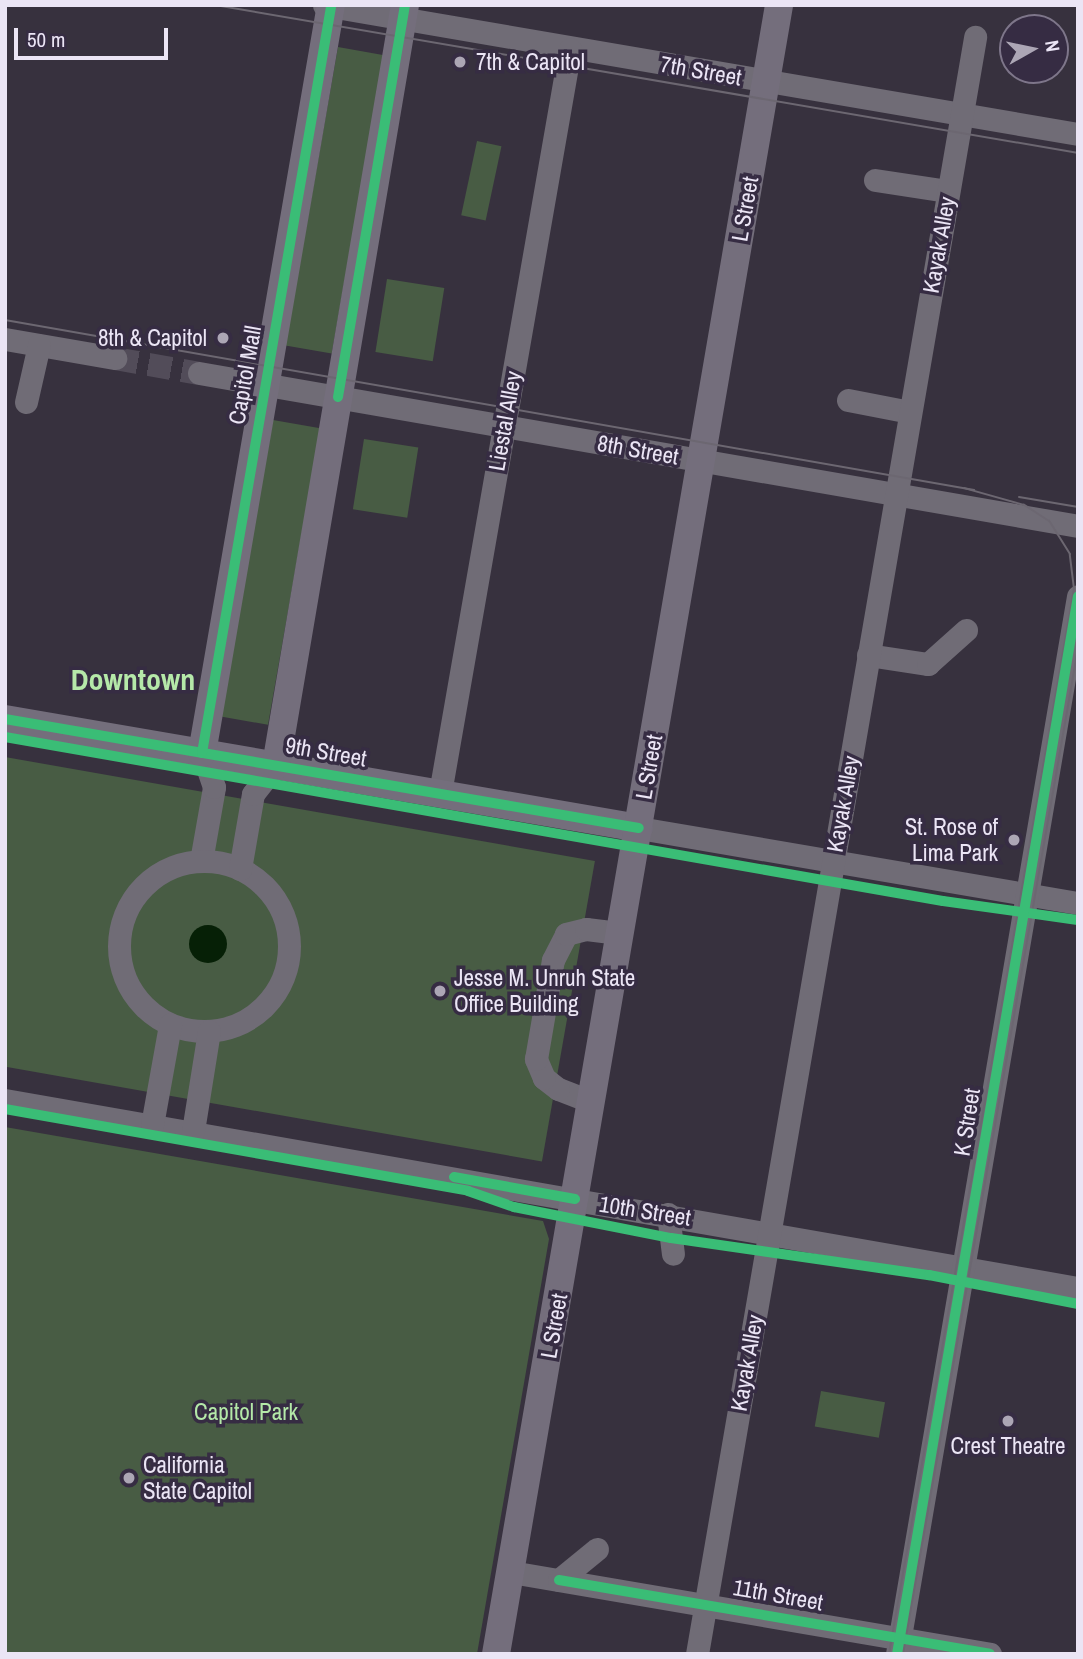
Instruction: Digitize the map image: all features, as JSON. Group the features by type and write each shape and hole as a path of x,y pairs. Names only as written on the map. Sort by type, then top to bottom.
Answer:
{"main road":[{"name":"L Street","path":"496,1654 779,5"},
{"name":"Capitol Mall","path":"202,752 328,6"},
{"path":"276,765 404,13"},
{"name":"9th Street","path":"5,719 639,828"}],"street":[{"name":"7th Street","path":"328,6 404,13 570,49 1078,134"},
{"name":"Kayak Alley","path":"697,1654 975,37"},
{"name":"Liestal Alley","path":"440,793 570,49"},
{"path":"875,180 948,191"},
{"path":"5,339 115,358"},
{"path":"26,402 39,345"},
{"name":"8th Street","path":"199,373 1078,526"},
{"path":"848,400 910,412"},
{"name":"K Street","path":"898,1646 1078,596"},
{"path":"868,655 928,664 966,630"},
{"name":"Capitol Mall","path":"201,861 214,787 202,752"},
{"path":"240,869 253,794 276,765"},
{"name":"9th Street","path":"639,828 1078,903"},
{"path":"201,861 240,869 261,883 277,903 287,931 288,959 278,988 259,1011 234,1026 209,1031 170,1025 150,1011 131,988 121,961 121,929 131,904 150,881 172,867 201,861"},
{"path":"592,1102 558,1089 544,1078 536,1059 553,960 566,934 586,929 621,933"},
{"path":"152,1125 170,1025"},
{"path":"193,1131 209,1031"},
{"name":"10th Street","path":"5,1100 769,1231 1078,1288"},
{"path":"668,1214 673,1254"},
{"path":"559,1580 597,1549"},
{"name":"11th Street","path":"511,1572 705,1603 898,1646 990,1654"}],"green space":[{"path":"338,47 384,55 332,354 285,345"},
{"path":"477,141 501,146 486,221 461,215"},
{"path":"387,279 444,288 433,361 375,352"},
{"path":"273,420 320,428 268,725 221,716"},
{"path":"364,439 418,448 407,518 353,509"},
{"path":"5,757 595,861 542,1161 5,1067"},
{"name":"Capitol Park","path":"5,1127 543,1221 549,1239 477,1654 5,1654"},
{"path":"821,1391 885,1402 879,1438 815,1426"}],"shaded area":[{"path":"208,925 221,931 227,944 221,957 208,963 195,957 189,944 195,931"}],"tunnel":[{"path":"115,358 199,373"}],"tram line":[{"path":"215,5 1078,153"},
{"path":"5,320 974,490"},
{"path":"889,1654 1074,589 1070,554 1049,521 1024,505 964,488"},
{"path":"1019,497 1078,507"},
{"path":"903,1654 1078,648"}],"cycle path":[{"path":"338,397 405,5"},
{"path":"202,753 331,7"},
{"path":"897,1654 1078,596"},
{"path":"5,719 639,828"},
{"path":"5,737 943,901 1078,920"},
{"path":"5,1109 468,1191 514,1207 671,1238 929,1275 1078,1304"},
{"path":"454,1177 575,1199"},
{"path":"559,1580 990,1654"}],"place":[{"name":"7th & Capitol","path":"460,62"},
{"name":"8th & Capitol","path":"223,338"},
{"name":"St. Rose of Lima Park","path":"1014,840"},
{"name":"Jesse M. Unruh State Office Building","path":"440,991"},
{"name":"Crest Theatre","path":"1008,1421"},
{"name":"California State Capitol","path":"129,1478"}],"district":[{"name":"Downtown","path":"133,679"}]}
